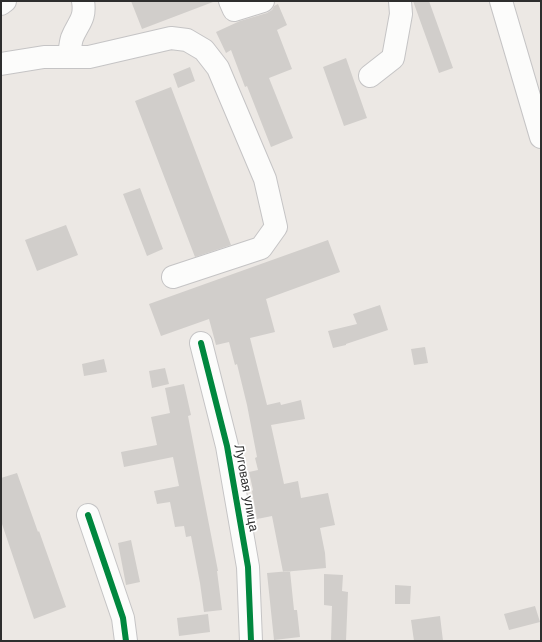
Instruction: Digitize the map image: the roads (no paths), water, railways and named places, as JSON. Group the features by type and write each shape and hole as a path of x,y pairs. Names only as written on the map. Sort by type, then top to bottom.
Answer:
{"street":[{"path":"1,4 4,1"},
{"path":"69,57 72,38 82,19 84,6 83,1"},
{"path":"230,1 234,10 263,1"},
{"path":"370,76 393,58 401,14 400,1"},
{"path":"501,1 541,137"},
{"path":"1,64 44,57 89,57 171,38 187,40 204,50 218,68 266,179 276,227 261,248 173,277"},
{"name":"Луговая улица","path":"201,343 227,446 248,567 251,641 246,641"},
{"path":"88,515 123,618 126,641"}]}
